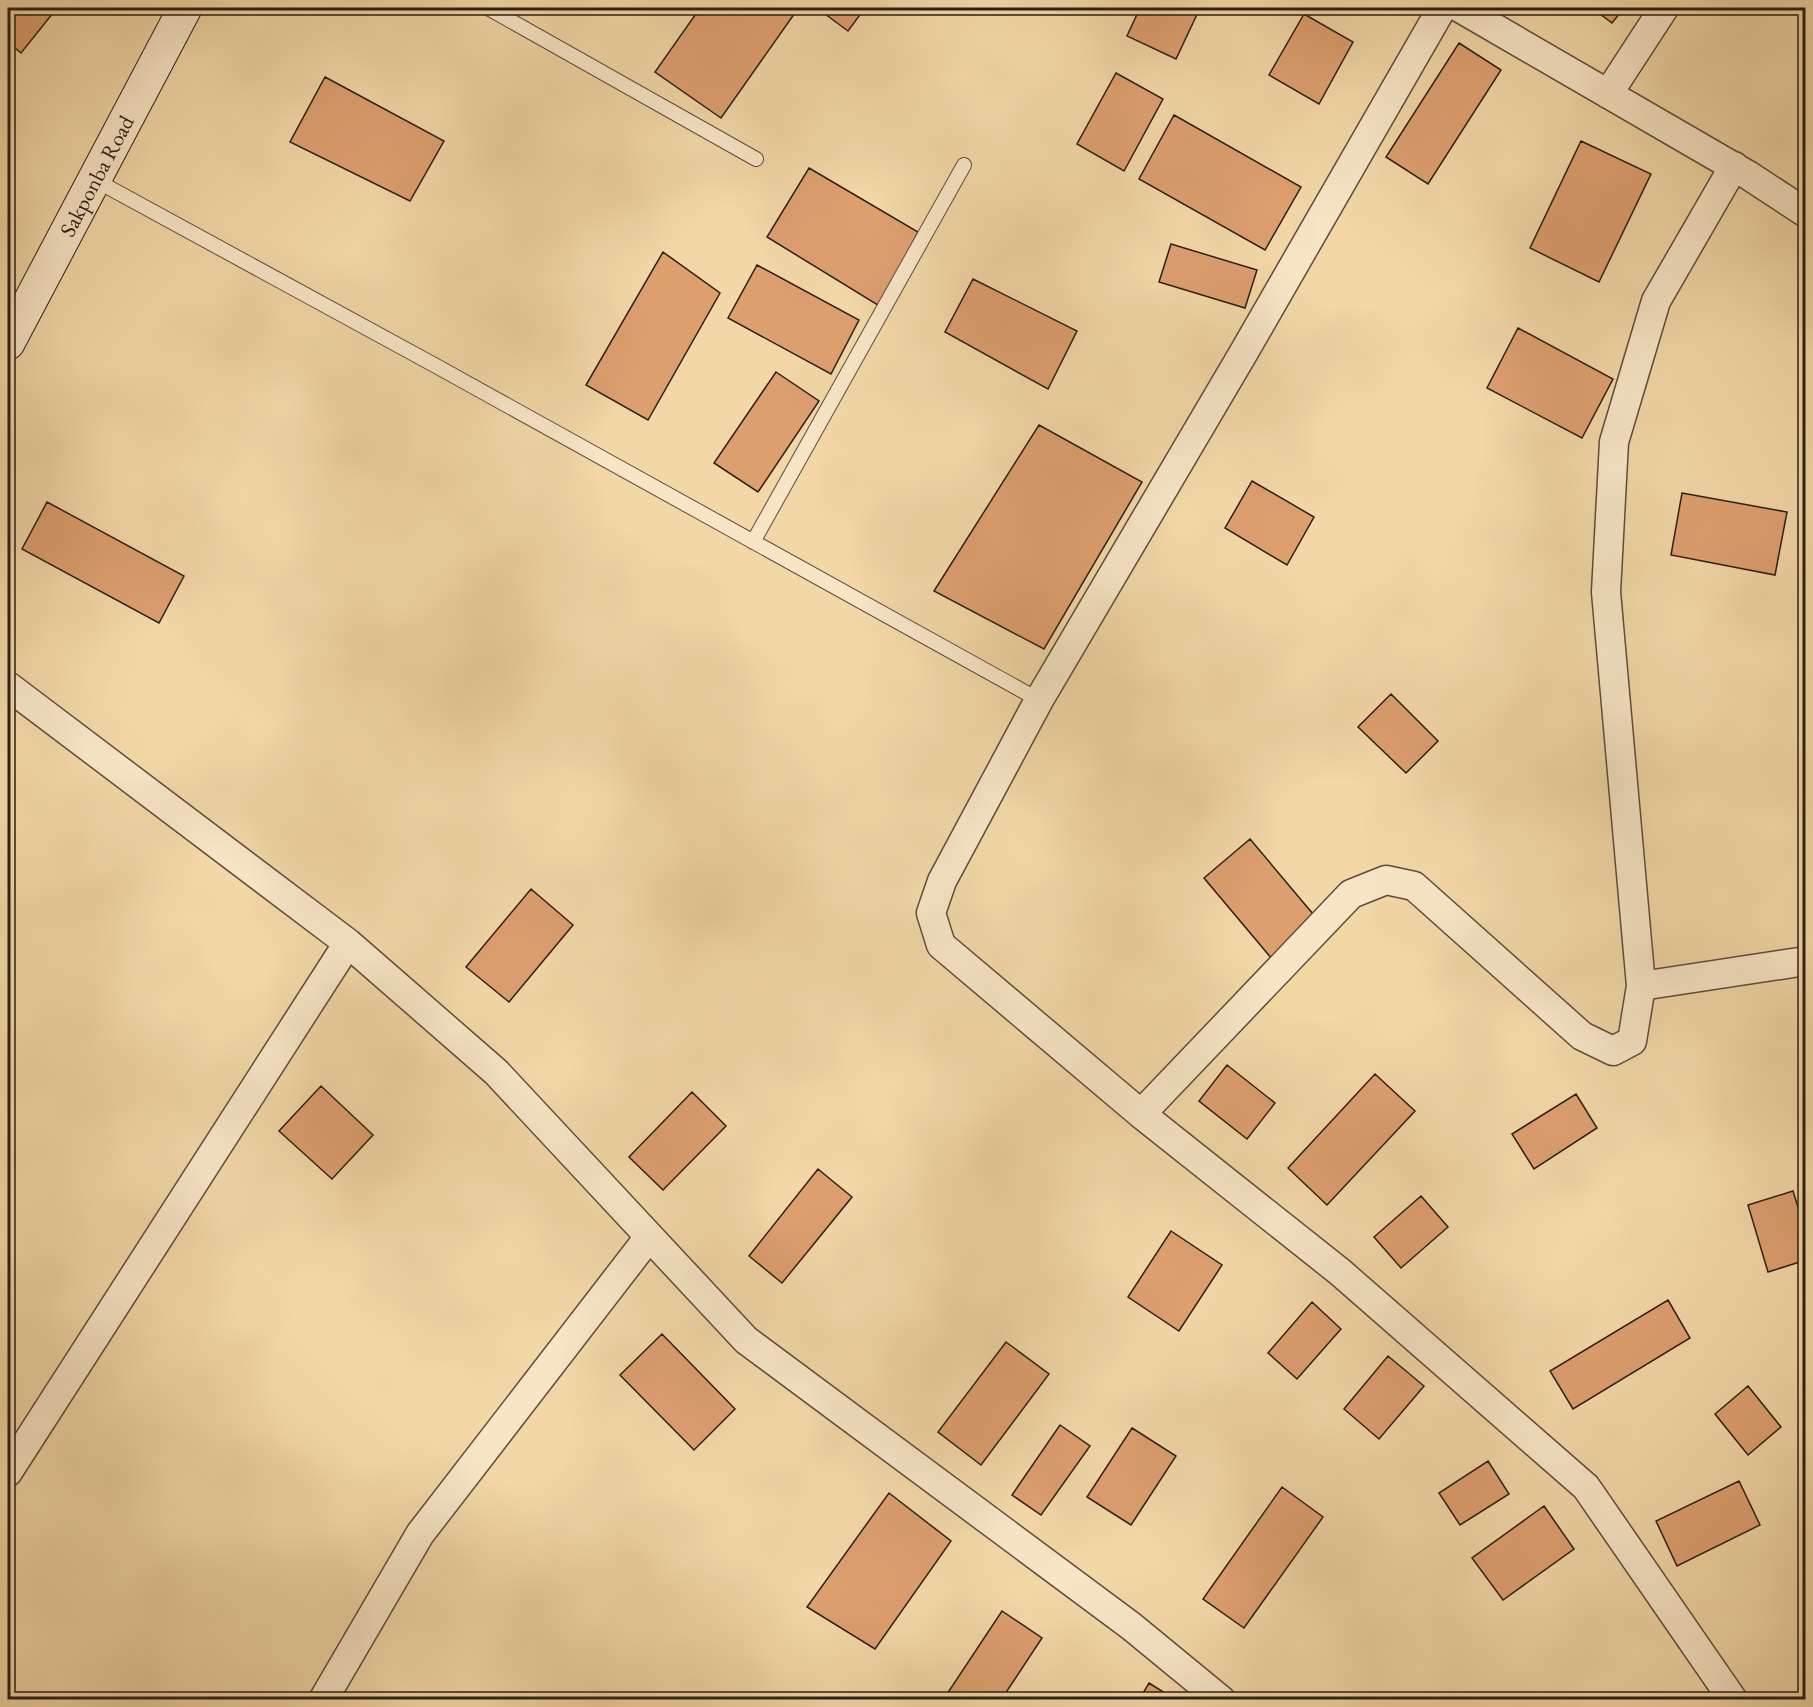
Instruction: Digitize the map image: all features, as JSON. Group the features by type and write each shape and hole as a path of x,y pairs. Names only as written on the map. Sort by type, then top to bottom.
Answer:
{"main road":[{"name":"Sakponba Road","path":"8,343 185,8"}],"street":[{"path":"1442,8 1244,352 1039,700 942,881 931,913 941,945 1141,1114 1340,1272 1586,1487 1733,1700"},
{"path":"1460,8 1734,166 1806,213"},
{"path":"1608,94 1664,8"},
{"path":"1141,1114 1351,894 1386,880 1414,886 1582,1036 1613,1051 1632,1041 1641,986 1606,592 1614,442 1656,301 1734,166"},
{"path":"8,686 348,943 496,1072 746,1341 1131,1626 1221,1700"},
{"path":"8,1472 348,943"},
{"path":"1641,986 1806,960"},
{"path":"322,1700 420,1534 649,1237"}],"lane":[{"path":"488,8 756,159"},
{"path":"753,542 964,165"},
{"path":"94,179 1039,700"}],"building":[{"path":"8,8 57,8 21,53 8,42"},
{"path":"700,8 792,8 797,10 721,118 655,72"},
{"path":"817,8 865,8 848,31"},
{"path":"1140,8 1200,8 1176,59 1127,36"},
{"path":"1592,8 1624,8 1612,23"},
{"path":"1304,14 1353,42 1319,104 1269,75"},
{"path":"1459,43 1501,70 1428,184 1386,157"},
{"path":"1116,73 1163,99 1124,171 1077,144"},
{"path":"325,77 444,141 410,201 290,142"},
{"path":"1174,115 1301,187 1265,250 1139,179"},
{"path":"1581,141 1651,174 1599,282 1530,248"},
{"path":"809,168 918,232 881,307 767,237"},
{"path":"1171,244 1257,270 1245,308 1159,282"},
{"path":"663,252 720,293 648,420 586,385"},
{"path":"757,265 859,320 831,374 728,318"},
{"path":"973,279 1077,331 1048,389 945,332"},
{"path":"1518,328 1613,379 1582,438 1487,388"},
{"path":"776,372 819,401 758,492 714,463"},
{"path":"1039,425 1142,482 1044,649 934,591"},
{"path":"1252,481 1314,517 1287,565 1225,528"},
{"path":"1682,493 1787,512 1775,575 1671,555"},
{"path":"47,502 184,576 159,623 22,549"},
{"path":"1391,694 1438,741 1406,773 1358,727"},
{"path":"1250,839 1318,920 1272,959 1204,878"},
{"path":"531,889 573,925 509,1002 466,967"},
{"path":"1227,1065 1275,1103 1247,1139 1199,1101"},
{"path":"1375,1074 1415,1111 1327,1205 1288,1168"},
{"path":"321,1086 373,1135 332,1179 279,1131"},
{"path":"692,1092 726,1126 663,1190 629,1157"},
{"path":"1576,1094 1597,1128 1534,1169 1512,1134"},
{"path":"818,1169 852,1197 782,1283 749,1256"},
{"path":"1793,1191 1806,1233 1806,1260 1768,1272 1748,1205"},
{"path":"1421,1196 1448,1227 1401,1268 1374,1237"},
{"path":"1171,1231 1222,1265 1179,1331 1128,1297"},
{"path":"1668,1300 1690,1338 1573,1409 1550,1371"},
{"path":"1312,1302 1341,1329 1297,1379 1268,1353"},
{"path":"662,1334 735,1409 694,1450 620,1375"},
{"path":"1006,1342 1049,1374 981,1465 938,1432"},
{"path":"1388,1356 1424,1386 1379,1439 1344,1409"},
{"path":"1748,1386 1781,1427 1748,1455 1715,1414"},
{"path":"1060,1425 1090,1446 1041,1515 1012,1495"},
{"path":"1132,1428 1176,1456 1131,1525 1087,1497"},
{"path":"1488,1461 1509,1494 1460,1525 1439,1493"},
{"path":"1739,1481 1760,1525 1677,1566 1656,1521"},
{"path":"1282,1487 1323,1517 1244,1628 1203,1599"},
{"path":"889,1493 951,1541 875,1649 807,1607"},
{"path":"1544,1506 1574,1549 1503,1600 1472,1558"},
{"path":"1002,1611 1042,1638 1001,1700 943,1700"},
{"path":"1149,1683 1176,1700 1139,1700"}]}
